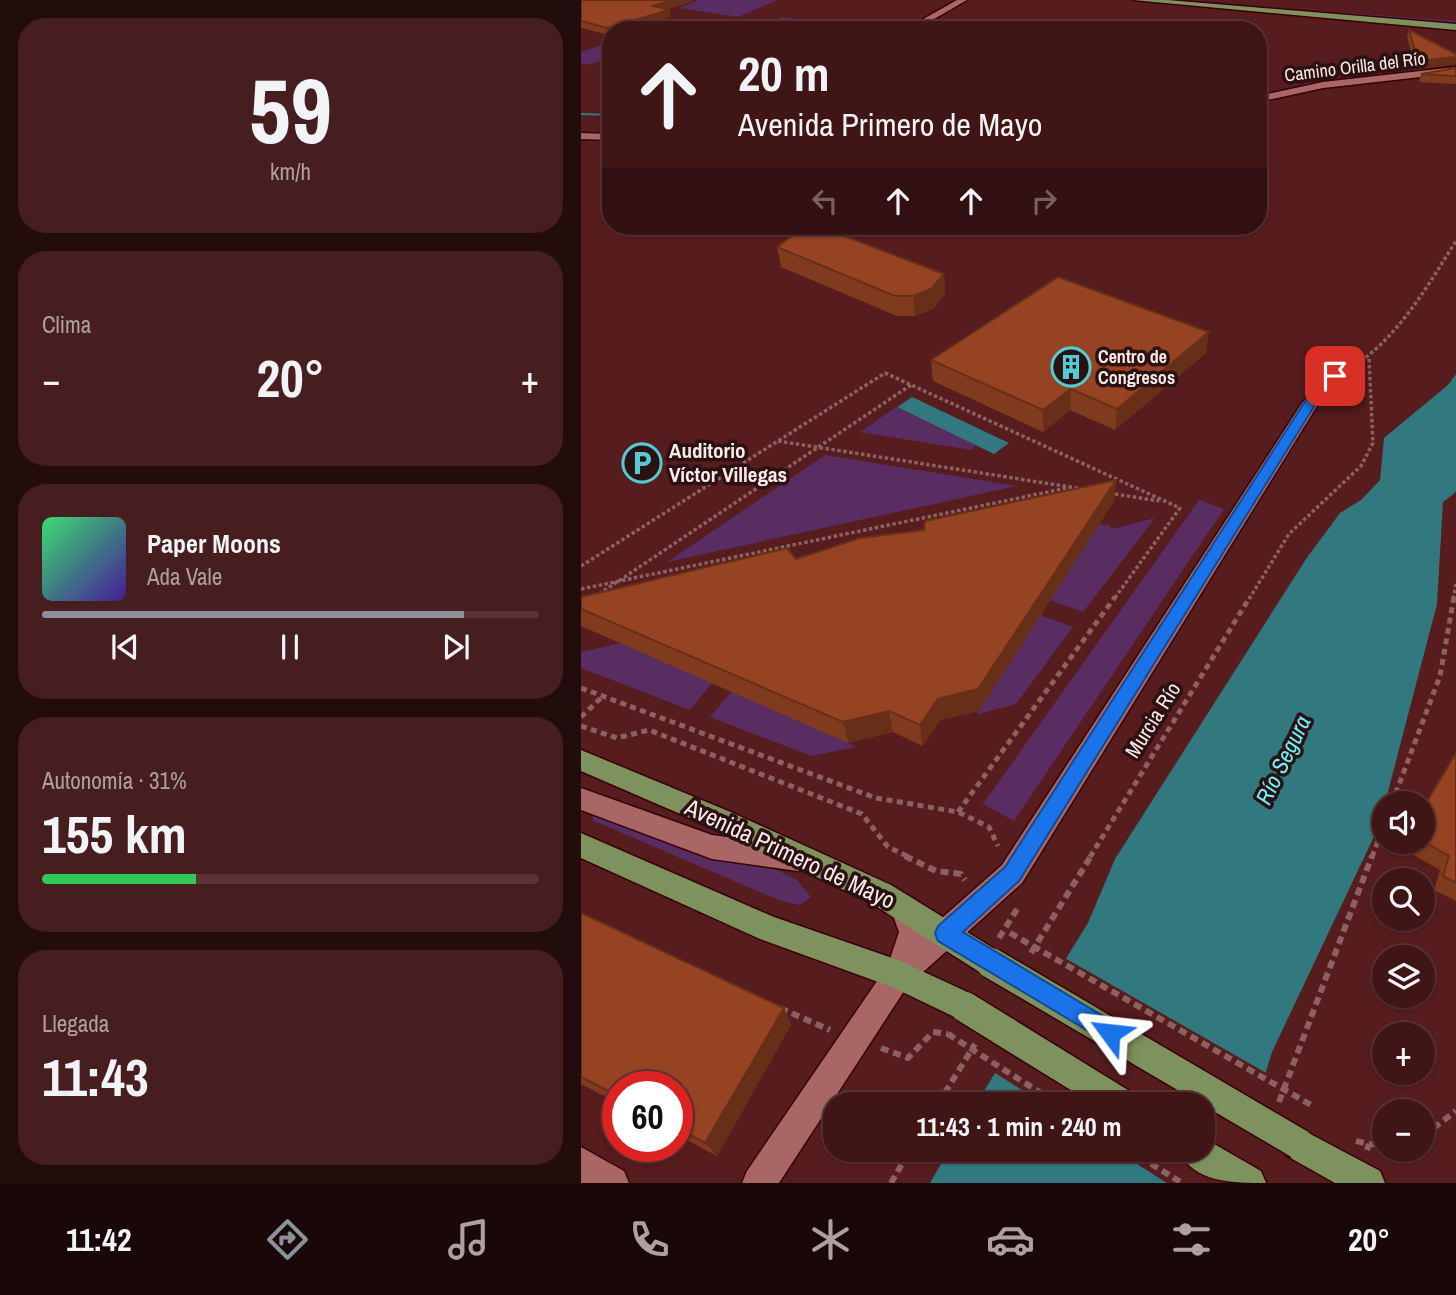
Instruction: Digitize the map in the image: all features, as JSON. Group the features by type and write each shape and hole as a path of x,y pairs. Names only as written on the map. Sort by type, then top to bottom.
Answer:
{"main road":[{"path":"1137,0 1456,27"},
{"path":"1226,0 1456,19"},
{"name":"Avenida Primero de Mayo","path":"581,760 810,860 904,907 989,961 1368,1183"},
{"path":"581,845 800,942 898,975 962,1005 1103,1092"},
{"path":"1215,1162 1249,1183"}],"street":[{"path":"924,21 958,1"},
{"name":"Camino Orilla del Río","path":"1267,97 1323,85 1456,70"},
{"path":"581,136 602,137"},
{"path":"898,975 1012,874 1310,403 1335,376"},
{"path":"581,799 712,847 810,860"},
{"path":"759,1183 908,956 913,933 911,919 904,907"},
{"path":"581,1164 612,1183"}],"path":[{"name":"Murcia Río","path":"1025,962 1289,534 1361,466 1373,443 1369,358 1389,340 1456,242"},
{"path":"581,566 885,373 1180,508 958,812"},
{"path":"590,600 911,385"},
{"path":"778,441 1086,489"},
{"path":"581,589 1072,487"},
{"path":"1099,491 1167,502"},
{"path":"1397,791 1440,676 1456,584"},
{"path":"581,688 876,798 958,812 989,827 1012,874 1032,885 989,961"},
{"path":"581,717 603,696"},
{"path":"581,726 617,738 649,730 862,814 888,847 936,871 961,874 978,904"},
{"path":"1274,1117 1373,854"},
{"path":"1007,932 1313,1106"},
{"path":"773,1005 908,1058 933,1032 944,1033 1039,1092"},
{"path":"944,1033 962,1005"},
{"path":"945,1092 981,1033"},
{"path":"1435,1130 1456,1111"},
{"path":"891,1183 903,1162"},
{"path":"1148,1162 1182,1183"}],"shaded area":[{"path":"699,0 777,0 738,17 679,8"},
{"path":"1168,0 1456,21 1456,25"},
{"path":"782,17 809,21 775,21"},
{"path":"602,45 602,60 588,65 581,63 581,52"},
{"path":"896,407 976,445 971,450 860,432"},
{"path":"825,455 1017,486 667,562"},
{"path":"1199,500 1224,509 1014,821 983,804"},
{"path":"1155,518 1083,612 1050,600 1100,522 1102,525 1108,524 1112,529"},
{"path":"1040,615 1073,627 1016,704 976,715"},
{"path":"620,643 712,683 690,710 581,668 581,652"},
{"path":"732,691 857,747 811,756 710,717"},
{"path":"596,813 775,869 797,880 811,897 800,905 781,901 592,820"}],"water":[{"name":"Río Segura","path":"1456,374 1456,492 1443,502 1437,604 1388,791 1372,791 1372,841 1272,1052 1232,1183 930,1183 942,1162 1215,1162 1215,1092 983,1092 1088,923 1115,859 1306,559 1340,513 1361,500 1380,480 1384,438 1448,385"},
{"path":"912,397 1009,443 994,454 897,407"}],"pier":[{"path":"1063,957 1268,1074 1236,1183 1167,1183 1134,1162 1215,1162 1215,1092 1025,1092 992,1071"}],"building":[{"path":"581,0 672,0 653,6 669,10 631,21 602,21 602,27 581,21"},
{"path":"1409,30 1456,54 1456,57 1418,61"},
{"path":"1456,68 1456,76 1421,74"},
{"path":"793,235 842,235 944,274 931,289 913,296 895,296 777,247"},
{"name":"Centro de Congresos","path":"1058,277 1209,332 1117,409 1071,389 1043,410 931,360"},
{"path":"1116,480 978,689 938,699 920,725 889,711 843,722 581,609 581,597 787,548 796,559 860,538 924,530 925,521"},
{"path":"1456,753 1456,883 1443,876 1449,856 1435,848 1433,791"},
{"path":"581,913 784,1008 705,1143 693,1137 693,1071 602,1071 602,1088 581,1077"}],"waterway":[{"path":"581,114 602,115"}],"place":[{"name":"Centro de Congresos","path":"1071,367"},
{"name":"Auditorio Víctor Villegas","path":"642,463"}],"route":[{"path":"1110,1033 991,963 946,933 1012,874 1310,403 1335,376"}]}
